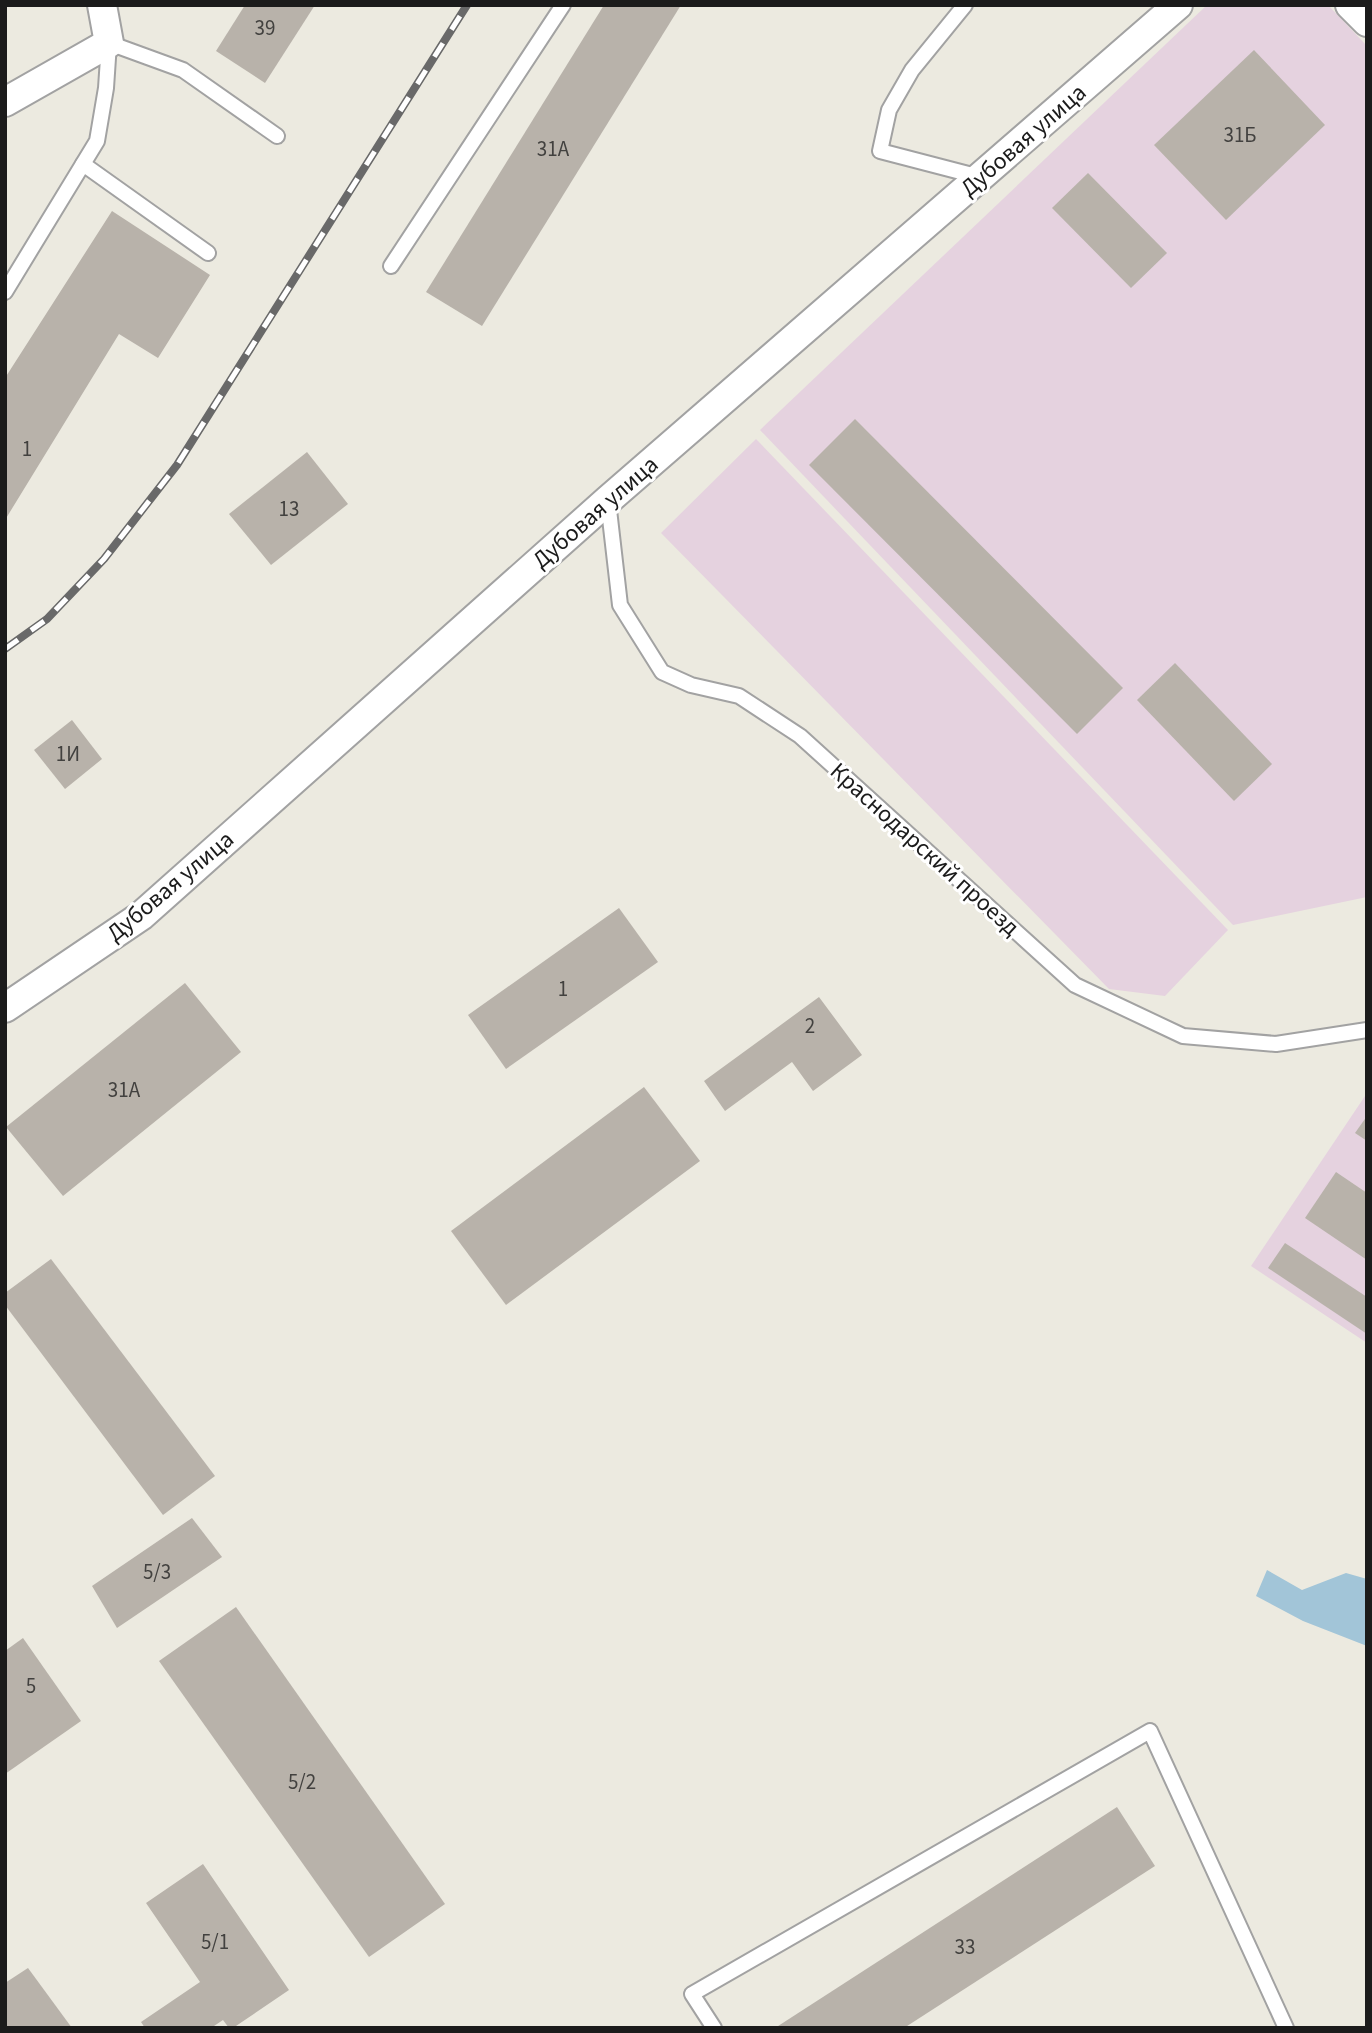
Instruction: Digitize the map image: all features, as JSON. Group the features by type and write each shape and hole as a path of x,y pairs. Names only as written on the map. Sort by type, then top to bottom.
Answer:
{"street":[{"path":"5,102 108,43 102,5"},
{"name":"Дубовая улица","path":"5,1008 141,916 608,500 1178,5"},
{"path":"1350,5 1367,22"}],"lane":[{"path":"391,266 563,5"},
{"path":"965,5 912,70 889,110 880,151 980,177"},
{"path":"5,292 97,141 106,88 108,43 183,70 277,136"},
{"path":"83,164 208,253"},
{"name":"Краснодарский проезд","path":"608,500 620,605 662,672 691,685 739,696 800,736 1075,985 1183,1036 1276,1044 1367,1030"},
{"path":"714,2028 692,1994 1150,1731 1286,2028"}],"shaded area":[{"path":"1207,5 1328,5 1367,46 1367,897 1233,925 760,430"},
{"path":"756,439 1228,930 1165,996 1109,989 661,533"},
{"path":"1367,1093 1367,1343 1251,1266"}],"water":[{"path":"1267,1570 1302,1590 1346,1573 1367,1579 1367,1646 1303,1621 1256,1596"}],"building":[{"path":"245,5 315,5 265,83 216,51"},
{"path":"604,5 681,5 482,326 426,292"},
{"path":"1254,50 1325,125 1226,220 1154,145"},
{"path":"1088,173 1167,253 1131,288 1052,208"},
{"path":"112,211 210,275 158,358 119,334 5,520 5,378"},
{"path":"855,419 1123,688 1077,734 809,465"},
{"path":"307,452 348,504 271,565 229,514"},
{"path":"1175,663 1272,764 1234,801 1137,700"},
{"path":"72,720 102,759 65,789 34,750"},
{"path":"619,908 658,962 506,1069 468,1015"},
{"path":"185,983 241,1052 63,1196 6,1127"},
{"path":"819,997 862,1055 813,1091 792,1062 725,1111 704,1081"},
{"path":"644,1087 700,1161 506,1305 451,1231"},
{"path":"1367,1116 1367,1141 1355,1133"},
{"path":"1336,1172 1367,1193 1367,1260 1305,1218"},
{"path":"1285,1243 1367,1297 1367,1334 1268,1268"},
{"path":"51,1259 215,1476 163,1515 5,1305 5,1293"},
{"path":"192,1518 222,1557 117,1628 92,1586"},
{"path":"236,1607 445,1904 369,1957 159,1661"},
{"path":"23,1638 81,1721 5,1774 5,1651"},
{"path":"1117,1807 1155,1866 904,2028 775,2028"},
{"path":"203,1864 289,1990 233,2028 229,2028 223,2020 211,2028 145,2028 141,2022 200,1982 146,1903"},
{"path":"28,1968 72,2028 5,2028 5,1983"}],"railway":[{"path":"5,649 47,619 104,559 177,465 467,5"}]}
